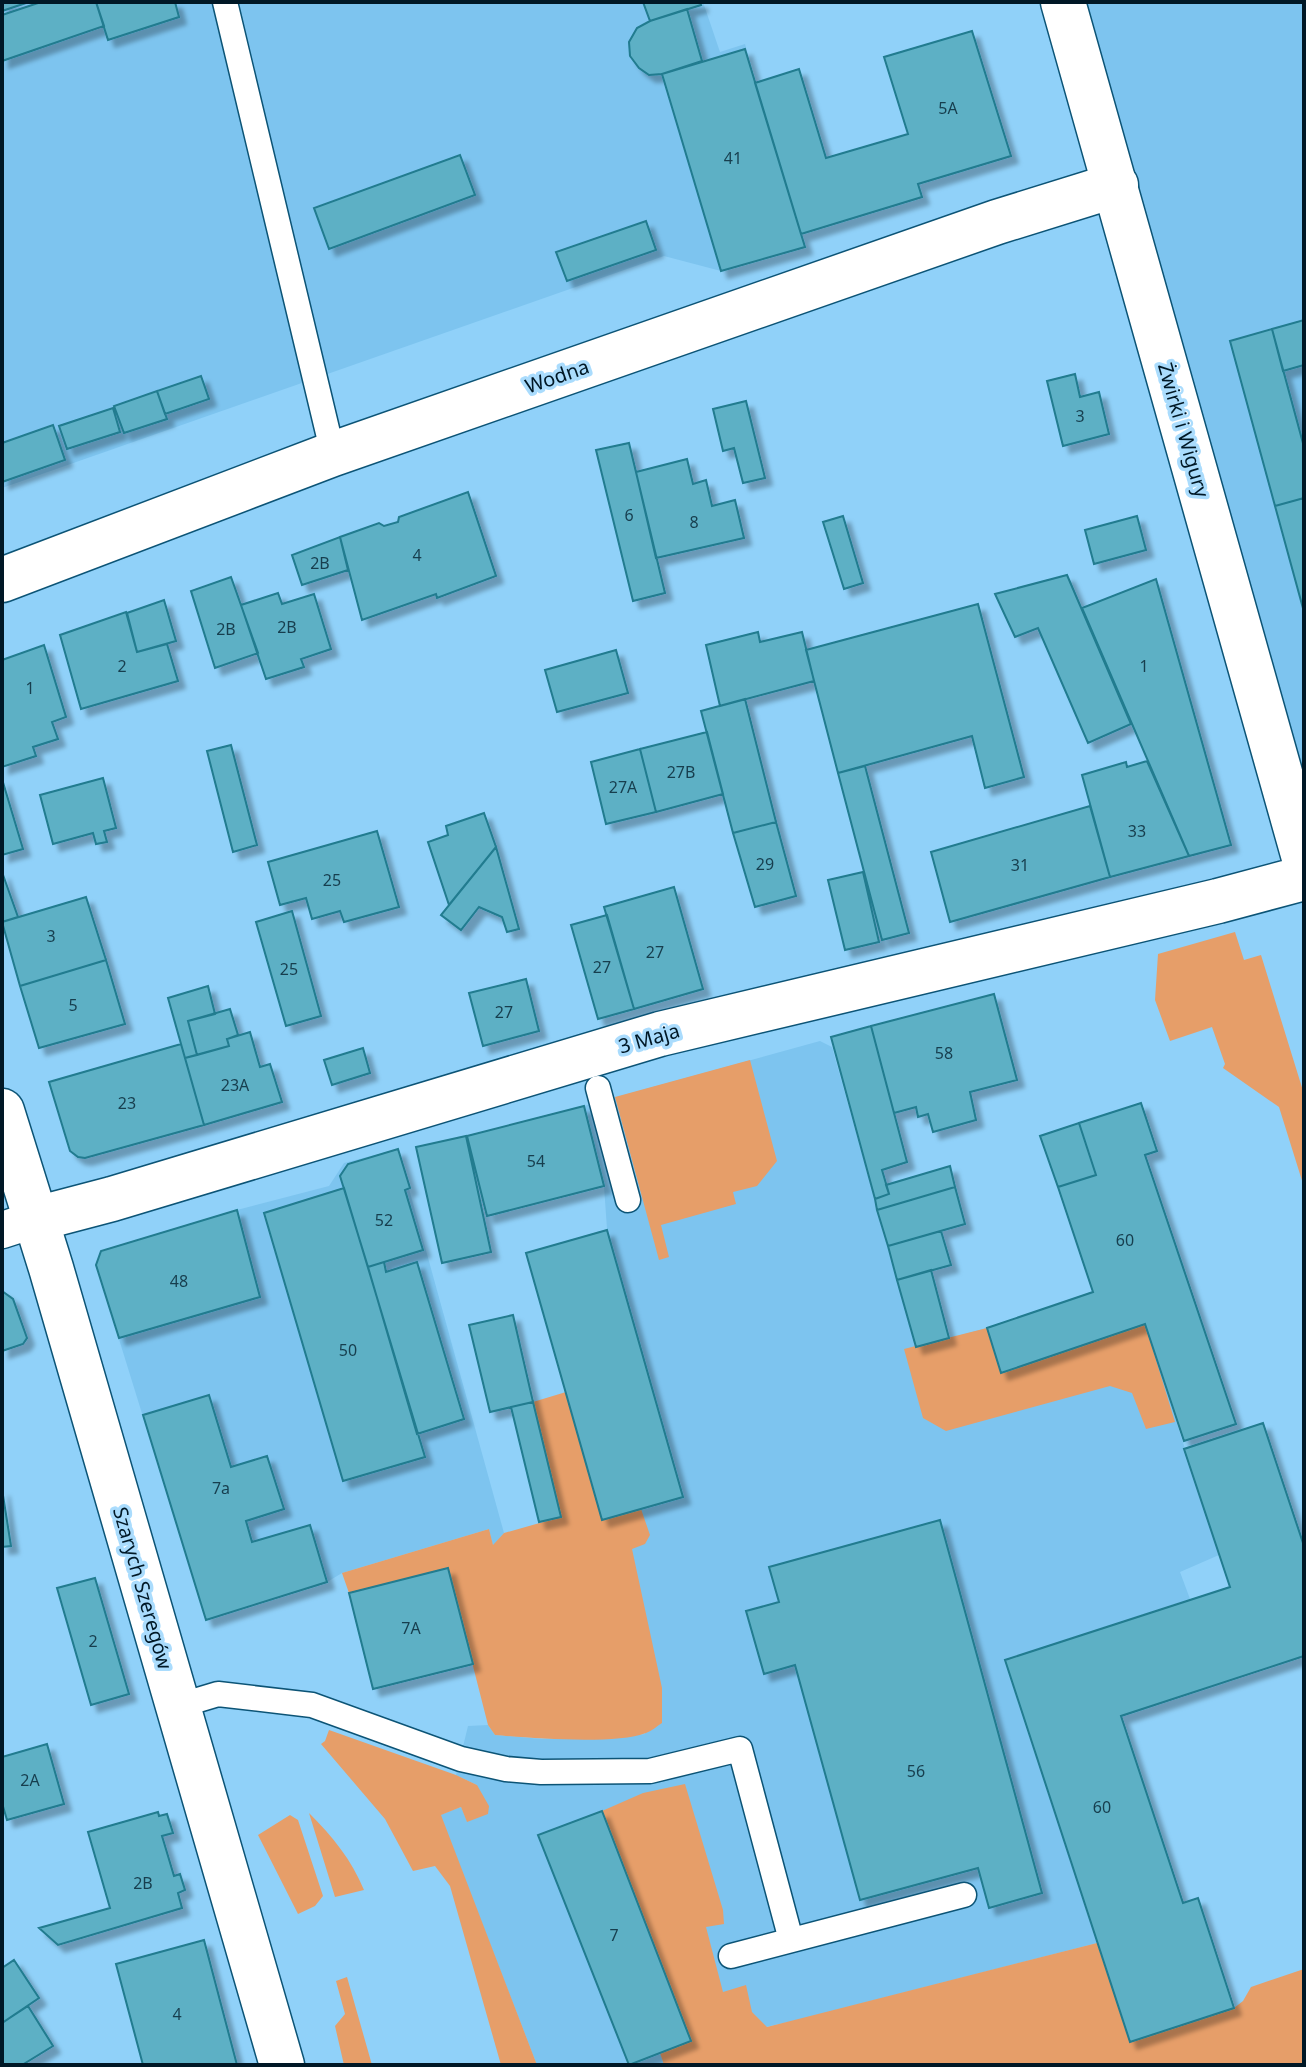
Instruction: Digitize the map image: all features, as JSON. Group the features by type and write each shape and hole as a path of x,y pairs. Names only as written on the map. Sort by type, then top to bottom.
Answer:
{"street":[{"name":"Żwirki i Wigury","path":"1063,2 1304,858"},
{"name":"Wodna","path":"2,580 333,454 997,222 1116,185"},
{"name":"3 Maja","path":"19,1224 112,1199 660,1034 1304,878"},
{"name":"Szarych Szeregów","path":"2,1111 19,1224 178,1706 282,2065"}],"lane":[{"path":"225,2 333,454"},
{"path":"598,1088 628,1200"},
{"path":"178,1706 218,1694 312,1705 461,1759 506,1769 541,1772 650,1771 740,1749 791,1940"},
{"path":"731,1956 964,1895"}],"shaded area":[{"path":"2,2 703,2 720,52 745,44 800,248 721,271 664,256 2,488"},
{"path":"1086,2 1304,2 1304,767 1296,749"},
{"path":"1235,932 1244,960 1261,955 1304,1094 1304,1187 1279,1107 1223,1068 1225,1064 1212,1027 1170,1041 1155,1000 1158,954"},
{"path":"820,1041 832,1047 916,1347 987,1328 1002,1373 1145,1324 1219,1555 1180,1572 1190,1599 1005,1660 1097,1943 660,2053 664,2065 537,2065 440,1815 461,1807 467,1821 477,1785 456,1775 468,1726 488,1725 495,1735 542,1739 617,1738 645,1734 602,1520 526,1253 607,1229 604,1186 584,1106"},
{"path":"750,1060 777,1161 757,1186 733,1192 736,1204 661,1225 669,1257 659,1260 615,1097"},
{"path":"398,1149 504,1533 493,1546 489,1529 342,1573 327,1582 206,1620 96,1265 101,1251 329,1186 344,1163"},
{"path":"1145,1324 1175,1422 1146,1429 1132,1393 1110,1386 946,1431 923,1418 904,1349 987,1328 1002,1373"},
{"path":"566,1392 641,1509 650,1535 645,1544 632,1549 662,1688 662,1723 632,1737 572,1740 495,1735 488,1725 448,1568 349,1593 342,1573 489,1529 493,1545 504,1533 561,1517 533,1402"},
{"path":"329,1730 477,1785 489,1806 488,1814 467,1822 461,1807 441,1815 537,2065 501,2065 450,1886 435,1866 413,1871 385,1819 321,1744"},
{"path":"685,1784 723,1910 724,1924 706,1927 723,1992 746,1985 752,2012 767,2027 1097,1943 1130,2042 1234,2008 1243,2001 1251,1987 1304,1969 1304,2065 664,2065 660,2053 691,2041 602,1811 643,1793"},
{"path":"309,1813 341,1849 364,1890 335,1897"},
{"path":"290,1815 298,1820 323,1896 315,1906 298,1914 258,1835"},
{"path":"347,1977 372,2065 344,2065 335,2026 345,2014 336,1981"}],"building":[{"path":"2,2 29,2 2,11"},
{"path":"41,2 96,2 104,26 2,61 2,15"},
{"path":"96,2 175,2 179,17 108,40"},
{"path":"643,2 700,2 701,5 650,21"},
{"path":"687,9 702,61 649,75 630,56 629,42 637,28"},
{"path":"972,31 1011,156 918,184 922,197 801,234 755,83 799,69 826,158 908,134 884,57"},
{"path":"745,49 805,247 721,271 662,74"},
{"path":"460,155 475,195 329,249 314,208"},
{"path":"646,221 656,250 567,281 556,252"},
{"path":"1304,320 1304,365 1283,371 1272,329"},
{"path":"1272,329 1304,447 1304,498 1275,506 1230,341"},
{"path":"1075,374 1080,397 1099,392 1109,434 1063,446 1047,381"},
{"path":"201,376 209,399 165,414 157,391"},
{"path":"157,391 167,419 124,433 114,406"},
{"path":"746,401 765,478 743,483 734,448 723,451 713,409"},
{"path":"113,408 120,432 67,449 59,426"},
{"path":"53,425 65,460 2,482 2,443"},
{"path":"629,443 665,593 633,601 596,450"},
{"path":"687,459 693,484 706,480 712,506 735,500 744,538 656,558 636,472"},
{"path":"468,492 496,576 437,598 436,594 362,620 340,537 379,523 384,526 398,522 399,517"},
{"path":"1304,498 1304,612 1275,506"},
{"path":"843,516 863,583 844,589 823,522"},
{"path":"1137,516 1146,550 1094,564 1085,530"},
{"path":"340,537 348,570 302,585 292,555"},
{"path":"1067,575 1131,724 1088,743 1038,628 1015,637 995,594"},
{"path":"231,577 258,653 215,668 191,591"},
{"path":"1156,579 1231,845 1189,856 1082,608"},
{"path":"278,593 282,604 314,594 331,649 301,659 304,667 266,679 241,605"},
{"path":"164,600 176,641 137,652 127,613"},
{"path":"978,604 1024,777 985,788 972,736 838,773 806,650"},
{"path":"126,612 137,652 167,644 178,681 81,709 60,635"},
{"path":"758,632 760,642 802,632 814,681 720,706 706,645"},
{"path":"44,645 66,717 52,722 58,739 33,747 36,756 2,767 2,660"},
{"path":"616,650 628,693 557,712 545,670"},
{"path":"745,699 776,822 733,833 701,711"},
{"path":"707,732 723,794 656,812 640,749"},
{"path":"231,745 257,845 233,852 207,751"},
{"path":"640,749 656,812 606,824 591,762"},
{"path":"1147,761 1189,856 1110,877 1082,775 1126,762 1127,767"},
{"path":"865,766 909,933 882,940 838,773"},
{"path":"103,778 116,828 104,831 107,842 96,844 93,833 53,844 40,795"},
{"path":"2,779 23,849 2,855"},
{"path":"1090,806 1110,877 950,922 931,852"},
{"path":"484,813 496,847 449,905 428,842 448,835 446,826"},
{"path":"776,822 796,896 755,907 733,833"},
{"path":"377,831 399,907 344,922 340,911 312,919 306,898 280,905 268,862"},
{"path":"496,847 519,929 507,932 502,917 479,907 461,930 441,915"},
{"path":"2,872 18,917 2,922"},
{"path":"863,872 879,942 845,950 828,880"},
{"path":"674,887 703,989 634,1009 604,907"},
{"path":"86,897 106,960 20,986 2,922"},
{"path":"292,911 321,1016 286,1026 256,922"},
{"path":"607,915 634,1009 598,1019 571,925"},
{"path":"106,960 125,1024 39,1048 20,986"},
{"path":"526,979 539,1031 483,1046 469,993"},
{"path":"208,986 215,1014 188,1021 197,1055 185,1058 168,998"},
{"path":"994,994 1017,1080 970,1092 976,1120 933,1132 928,1114 918,1117 916,1107 894,1113 871,1026"},
{"path":"230,1009 238,1035 227,1039 229,1046 197,1055 188,1021"},
{"path":"871,1026 907,1162 882,1170 889,1194 875,1199 831,1037"},
{"path":"250,1032 260,1067 270,1064 282,1102 204,1125 185,1058 229,1046 227,1039"},
{"path":"181,1044 204,1125 85,1158 70,1151 49,1082"},
{"path":"363,1048 370,1073 332,1085 324,1060"},
{"path":"1141,1103 1157,1151 1145,1155 1236,1424 1184,1441 1145,1324 1001,1373 987,1328 1093,1292 1058,1187 1096,1175 1079,1123"},
{"path":"584,1106 604,1186 487,1216 467,1136"},
{"path":"1079,1123 1096,1175 1058,1187 1040,1136"},
{"path":"466,1136 491,1252 442,1263 416,1147"},
{"path":"398,1149 410,1188 405,1190 423,1250 368,1267 340,1176 348,1164"},
{"path":"950,1166 955,1187 877,1210 875,1199 889,1194 886,1185"},
{"path":"955,1187 965,1224 888,1246 877,1210"},
{"path":"344,1188 425,1457 343,1481 264,1213"},
{"path":"237,1210 260,1297 119,1338 96,1265 101,1251"},
{"path":"607,1230 683,1497 602,1520 526,1253"},
{"path":"941,1231 951,1265 897,1280 888,1246"},
{"path":"384,1262 386,1272 417,1262 464,1419 417,1434 368,1267"},
{"path":"931,1270 949,1338 916,1347 897,1280"},
{"path":"2,1291 13,1299 27,1338 23,1344 2,1351"},
{"path":"513,1315 533,1402 490,1412 469,1325"},
{"path":"209,1395 231,1467 267,1456 284,1509 246,1521 252,1542 310,1525 327,1582 206,1620 143,1415"},
{"path":"533,1402 561,1517 539,1522 511,1407"},
{"path":"1263,1423 1304,1546 1304,1656 1121,1716 1183,1903 1198,1898 1234,2008 1130,2042 1005,1660 1230,1587 1184,1449"},
{"path":"2,1489 11,1546 2,1547"},
{"path":"940,1520 1042,1893 989,1908 978,1868 860,1900 795,1665 764,1674 746,1611 779,1602 769,1567"},
{"path":"448,1568 473,1664 373,1689 349,1593"},
{"path":"95,1578 129,1694 91,1705 57,1588"},
{"path":"47,1744 64,1804 7,1820 2,1803 2,1757"},
{"path":"602,1811 691,2041 629,2065 538,1835"},
{"path":"158,1812 159,1816 167,1814 173,1833 162,1836 174,1876 180,1874 185,1890 178,1893 182,1908 58,1945 39,1928 110,1908 88,1832"},
{"path":"204,1940 237,2065 143,2065 116,1964"},
{"path":"14,1960 39,1998 2,2023 2,1968"},
{"path":"28,2006 53,2046 22,2065 2,2065 2,2023"}]}
